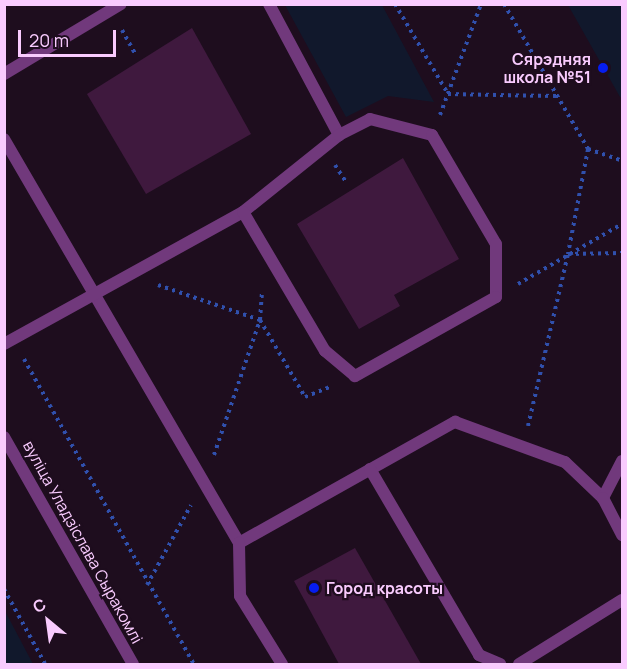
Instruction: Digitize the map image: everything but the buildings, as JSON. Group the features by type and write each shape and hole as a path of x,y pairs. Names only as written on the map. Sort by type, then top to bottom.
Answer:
{"street":[{"path":"4,74 121,4"},
{"path":"268,4 339,135"},
{"path":"9,341 96,296 129,275 243,212 339,135 370,119 432,135 496,244 496,297 355,376 325,351 243,212"},
{"path":"4,138 205,480 238,543 240,596 282,664"},
{"path":"238,543 455,422 565,462 603,498 622,535"},
{"name":"вуліца Уладзіслава Сыракомлі","path":"4,437 133,664"},
{"path":"603,498 622,461"},
{"path":"370,469 479,655 500,664"},
{"path":"519,664 622,600"}],"path":[{"path":"395,4 448,94"},
{"path":"432,135 481,4"},
{"path":"504,4 588,149 622,161"},
{"path":"448,94 557,96"},
{"path":"524,446 568,254 588,149"},
{"path":"496,297 622,224"},
{"path":"147,586 205,480 260,320 266,251"},
{"path":"568,254 622,254"},
{"path":"129,275 260,320 305,397 355,376"},
{"path":"9,341 147,586 194,664"},
{"path":"4,589 45,664"}],"shaded area":[{"path":"285,5 382,5 434,102 388,96 346,117"},
{"path":"568,5 622,5 622,98 620,97"},
{"path":"5,611 33,664 5,664"}],"place":[{"name":"Сярэдняя школа №51","path":"603,68"},
{"name":"Город красоты","path":"314,588"}]}
